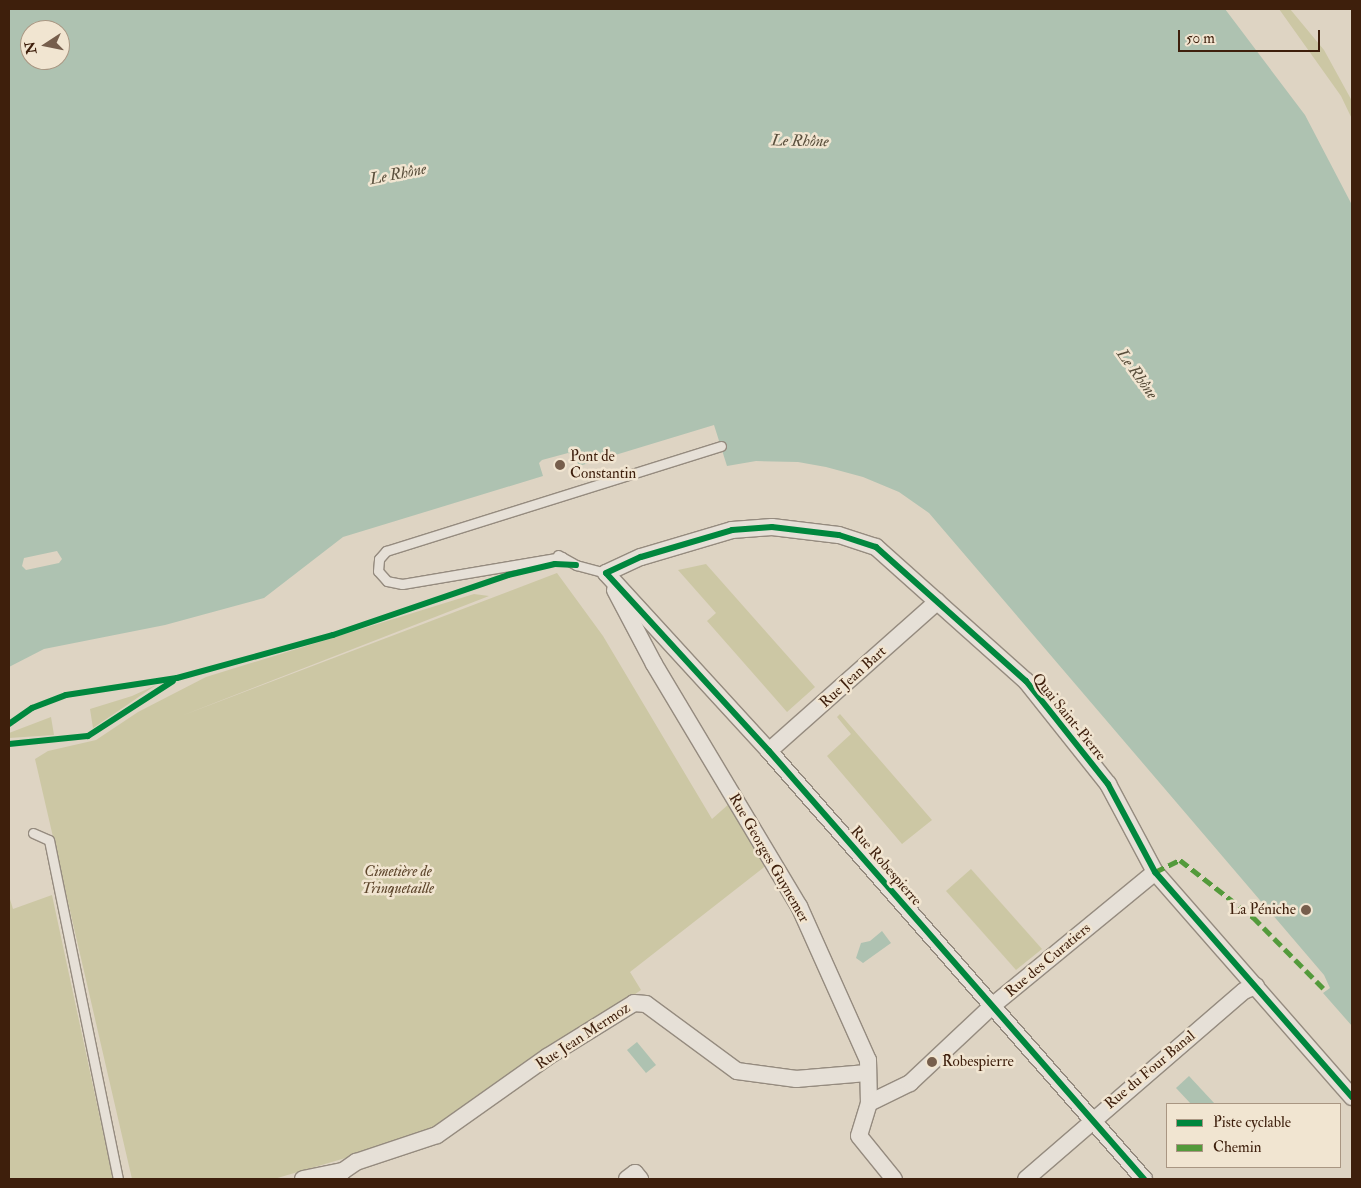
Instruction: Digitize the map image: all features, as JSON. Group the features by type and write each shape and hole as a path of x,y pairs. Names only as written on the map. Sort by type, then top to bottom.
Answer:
{"street":[{"name":"Quai Saint-Pierre","path":"606,573 641,557 732,530 772,527 839,535 876,547 1026,681 1108,784 1155,872 1352,1097"},
{"name":"Rue Robespierre","path":"606,573 769,751 1091,1121 1144,1179"},
{"name":"Rue Georges Guynemer","path":"606,573 654,664 799,906 868,1060 869,1103 859,1136 894,1179"},
{"name":"Rue Jean Bart","path":"769,751 936,602"},
{"name":"Rue des Curatiers","path":"869,1103 910,1083 992,1006 1155,872"},
{"name":"Rue du Four Banal","path":"1026,1179 1244,991 1256,986"},
{"name":"Rue Jean Mermoz","path":"304,1179 346,1175 356,1162 437,1135 548,1057 634,1003 646,1004 736,1072 796,1079 867,1073"},
{"path":"627,1179 635,1172 640,1179"}],"lane":[{"path":"606,573 576,565 559,555 402,584 387,582 378,571 379,558 386,551 721,446"},
{"path":"33,833 50,840 118,1179"}],"green space":[{"path":"1279,9 1290,9 1324,50 1352,101 1352,119 1341,96"},
{"path":"706,564 815,687 787,712 707,621 716,613 678,570"},
{"name":"Cimetière de Trinquetaille","path":"557,573 603,636 712,819 730,803 768,864 630,972 641,990 434,1132 274,1179 132,1179 35,759 48,751 96,740 138,712 206,677 474,594 489,596 181,716"},
{"path":"156,685 93,728 90,709 132,696"},
{"path":"840,714 932,820 902,844 827,756 851,734 837,717"},
{"path":"51,717 54,735 9,738 9,733"},
{"path":"971,869 1042,949 1016,970 946,891"},
{"path":"52,895 113,1179 9,1179 9,896 13,909"}],"water":[{"name":"Le Rhône","path":"9,9 1225,9 1305,115 1352,205 1352,1026 1323,993 1330,988 1324,975 929,513 899,492 863,477 826,467 798,462 756,461 727,466 714,425 579,466 574,455 568,453 542,460 539,463 543,476 343,537 264,598 165,625 44,649 9,667","holes":["57,551 62,559 59,563 26,570 22,566 24,558"]},
{"path":"882,931 891,943 863,963 856,958 861,943 870,941"},
{"path":"637,1042 656,1065 646,1073 627,1050"},
{"path":"1189,1076 1214,1103 1190,1103 1176,1088"}],"marked path":[{"path":"1155,872 1180,860 1253,917 1326,991"}],"cycle path":[{"path":"1144,1179 769,751 606,573 641,557 732,530 772,527 839,535 876,547 1026,681 1108,784 1155,872 1352,1097"},
{"path":"9,724 32,708 66,695 177,678 333,635 508,575 555,564 576,565"},
{"path":"9,744 88,736 173,681"}],"place":[{"name":"Pont de Constantin","path":"560,465"},
{"name":"La Péniche","path":"1306,910"},
{"name":"Robespierre","path":"932,1062"}]}
